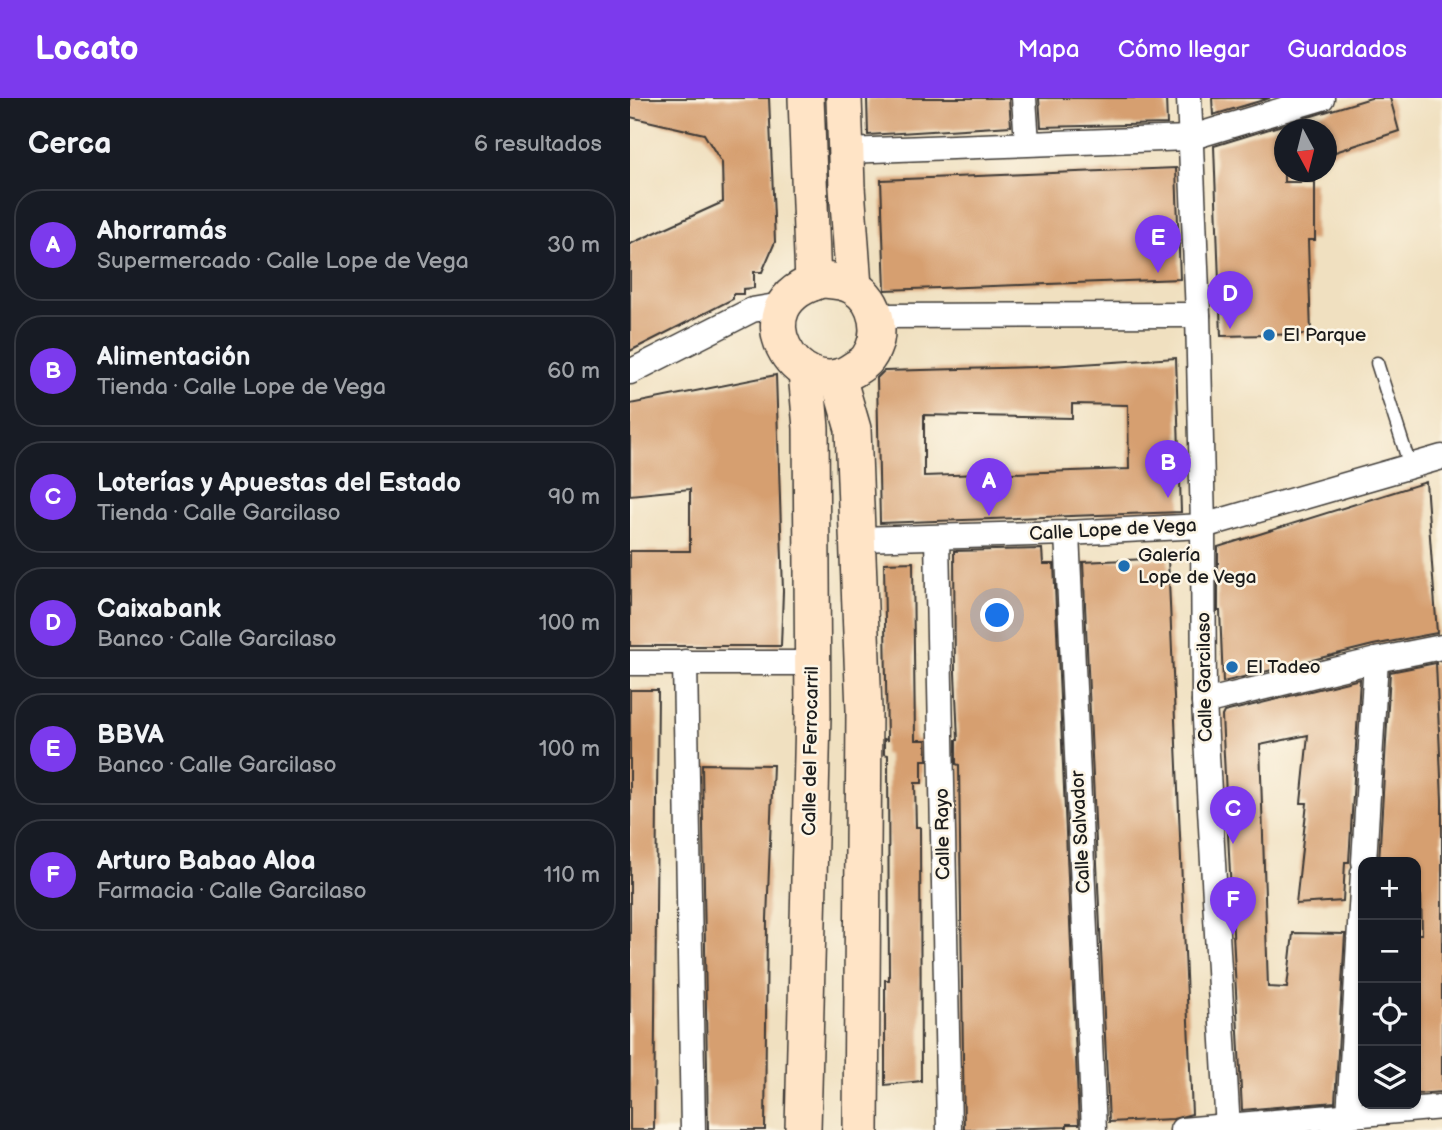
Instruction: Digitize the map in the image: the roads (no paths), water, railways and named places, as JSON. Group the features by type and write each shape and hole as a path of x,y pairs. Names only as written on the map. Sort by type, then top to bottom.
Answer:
{"street":[{"path":"806,98 813,283"},
{"path":"844,98 854,287"},
{"path":"1024,98 1027,143"},
{"name":"Calle Garcilaso","path":"1189,98 1198,315 1204,702 1228,1128"},
{"path":"846,151 1189,138 1322,98"},
{"path":"822,280 842,282 854,287 863,295 876,316 876,340 868,358 846,374 822,375 795,365 781,340 779,313 782,305 797,291 822,280"},
{"path":"630,372 752,310 782,305"},
{"path":"876,316 1198,315"},
{"path":"822,375 853,429 864,710 861,1130"},
{"name":"Calle del Ferrocarril","path":"803,1130 812,663 811,428 822,375"},
{"name":"Calle Lope de Vega","path":"858,539 1203,526 1442,457"},
{"name":"Calle Salvador","path":"1067,533 1094,1130"},
{"name":"Calle Rayo","path":"937,538 948,1130"},
{"path":"1204,702 1376,660 1442,648"},
{"path":"1364,857 1376,660"},
{"path":"685,662 693,1130"},
{"path":"630,663 812,663"},
{"path":"1349,1116 1360,920"},
{"path":"1182,1130 1442,1107"}],"lane":[{"path":"1377,363 1410,466"}],"place":[{"name":"BBVA","path":"1158,273"},
{"name":"Caixabank","path":"1230,329"},
{"name":"El Parque","path":"1269,335"},
{"name":"Alimentación","path":"1168,498"},
{"name":"Ahorramás","path":"989,516"},
{"name":"Galería Lope de Vega","path":"1124,566"},
{"name":"El Tadeo","path":"1232,667"},
{"name":"Loterías y Apuestas del Estado","path":"1233,844"},
{"name":"Arturo Babao Aloa","path":"1233,935"}]}
